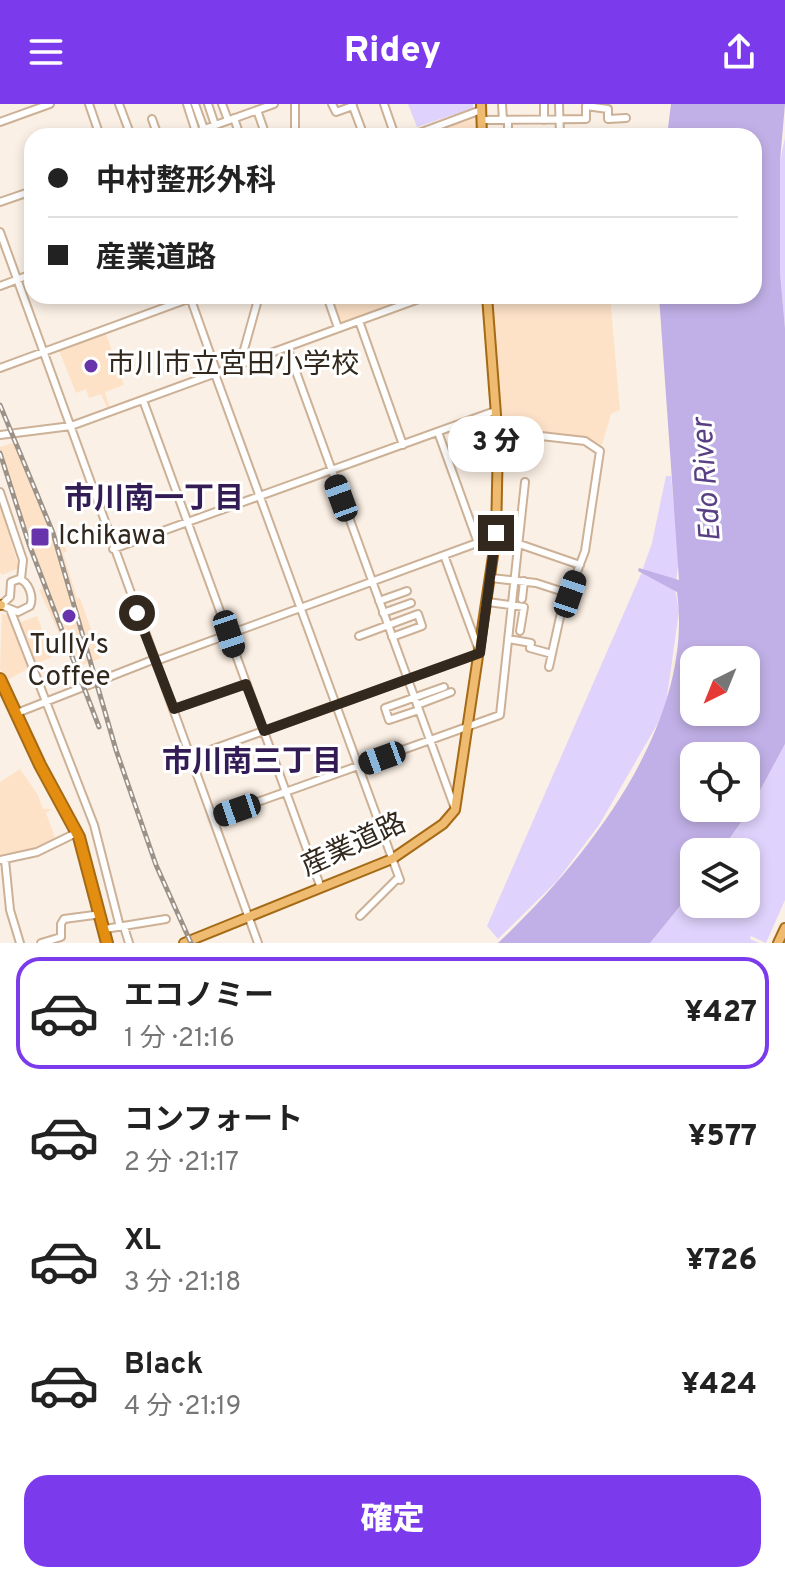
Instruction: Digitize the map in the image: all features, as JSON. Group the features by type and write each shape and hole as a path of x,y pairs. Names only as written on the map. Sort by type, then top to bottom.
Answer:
{"highway":[{"path":"0,679 3,698 33,765 72,835 100,943"},
{"path":"3,698 17,713 40,765 79,837 107,943"}],"main road":[{"path":"455,810 496,536 497,431 488,304"},
{"name":"産業道路","path":"184,943 392,859 443,824 455,810"},
{"path":"778,943 785,928"}],"street":[{"path":"0,122 50,104"},
{"path":"89,104 97,128"},
{"path":"119,104 128,128"},
{"path":"187,104 206,128"},
{"path":"195,104 206,128"},
{"path":"206,128 208,104"},
{"path":"222,104 236,128"},
{"path":"206,128 274,104"},
{"path":"295,104 295,128"},
{"path":"332,104 336,112 353,105 361,128"},
{"path":"384,104 392,128"},
{"path":"502,104 506,128"},
{"path":"544,104 544,120"},
{"path":"559,104 560,128"},
{"path":"433,128 481,111 505,120 586,119 586,106 592,105 608,109 608,119 626,118"},
{"path":"257,110 263,128"},
{"path":"152,119 155,128"},
{"path":"0,202 24,194"},
{"path":"0,232 24,298"},
{"path":"0,286 24,277"},
{"path":"26,304 258,943"},
{"path":"0,368 173,304"},
{"path":"194,304 260,497 400,879 360,916"},
{"path":"240,364 257,304"},
{"path":"330,304 338,328"},
{"path":"0,435 71,426 405,304"},
{"path":"359,321 403,445"},
{"path":"287,347 455,810"},
{"path":"143,400 321,888"},
{"path":"113,549 495,411"},
{"path":"497,431 585,441 597,446 600,466 580,565 560,617 549,667"},
{"path":"438,432 478,543"},
{"path":"213,818 500,715 525,482"},
{"path":"1,497 23,560 21,579"},
{"path":"17,713 496,536 580,565"},
{"path":"191,757 480,653 444,555"},
{"path":"491,578 524,581 570,594"},
{"path":"3,607 10,597 11,582 21,579"},
{"path":"3,607 23,611 32,603 27,585 21,579"},
{"path":"522,599 524,581"},
{"path":"379,601 407,591"},
{"path":"488,602 524,607 520,631"},
{"path":"383,613 411,603"},
{"path":"3,607 47,701 94,825 129,943"},
{"path":"359,636 418,614 422,626 392,637"},
{"path":"508,639 531,643 530,648 552,654"},
{"path":"174,709 246,684"},
{"path":"417,704 444,687"},
{"path":"417,704 451,692"},
{"path":"20,943 8,900 2,860 37,852 72,835"},
{"path":"41,943 61,937 64,919 94,915"},
{"path":"105,929 166,919"}],"shaded area":[{"path":"408,104 473,104 473,108 417,127"},
{"path":"476,115 476,128 441,128"},
{"path":"785,138 785,328 780,273 780,161"},
{"path":"333,304 394,304 340,324"},
{"path":"492,304 611,304 620,410 611,414 602,445 589,439 501,429"},
{"name":"市川市立宮田小学校","path":"105,331 124,385 105,392 110,407 107,408 101,394 89,398 86,389 76,393 58,348"},
{"path":"18,441 60,544 64,543 67,551 63,553 77,598 80,598 101,658 75,668 39,590 43,588 0,458 0,447"},
{"path":"666,476 671,476 679,559 675,589 679,611 665,711 599,825 557,881 498,939 487,926 641,574 652,543"},
{"path":"0,505 19,568 2,575 0,572"},
{"path":"2,613 10,617 29,668 6,681 0,669"},
{"path":"37,616 52,657 32,666 16,624"},
{"path":"785,744 785,900 766,943 751,936 750,939 759,943 650,943 680,906 680,918 760,918 760,838 730,838 741,822 760,822 760,791"},
{"path":"20,769 38,795 43,809 52,809 46,813 56,840 35,850 0,858 0,782"}],"water":[{"name":"Edo River","path":"671,104 785,104 780,161 780,273 785,328 785,744 760,791 760,742 680,742 680,822 741,822 730,838 680,838 680,906 650,943 498,943 566,871 599,829 628,785 652,738 669,690 678,641 677,592 638,571 639,568 679,580 660,304 762,304 762,128 668,128"}],"railway":[{"path":"0,405 53,533 116,750 156,865 191,943"},
{"path":"0,453 29,544 99,727"}],"place":[{"name":"市川市立宮田小学校","path":"91,366"},
{"name":"Ichikawa","path":"40,537"},
{"name":"Tully's Coffee","path":"69,616"}],"district":[{"name":"市川南一丁目","path":"154,500"},
{"name":"市川南三丁目","path":"252,763"}],"route":[{"path":"137,613 174,709 246,684 264,731 480,653 496,533"}]}
